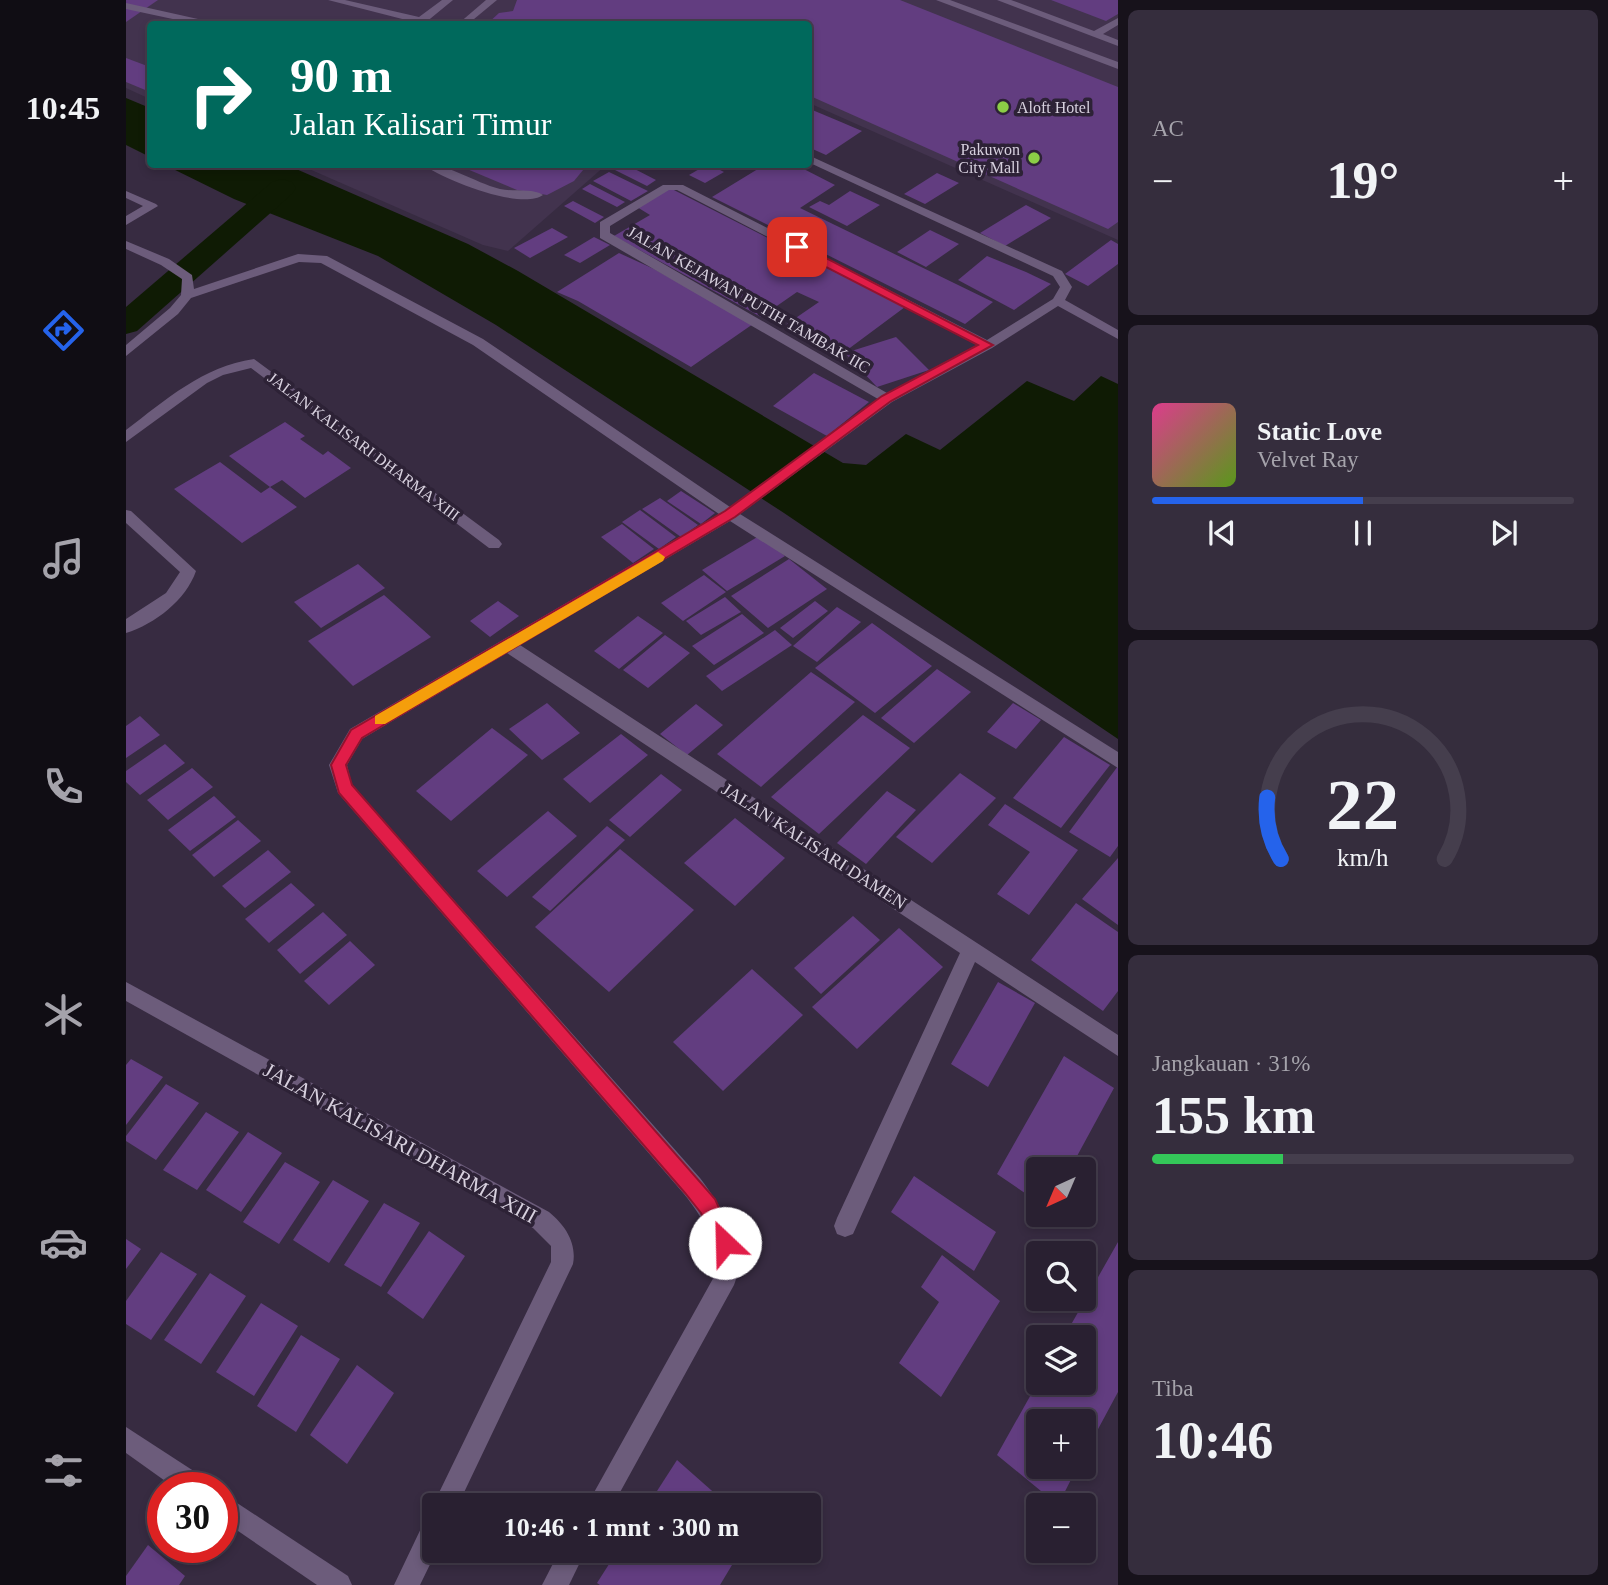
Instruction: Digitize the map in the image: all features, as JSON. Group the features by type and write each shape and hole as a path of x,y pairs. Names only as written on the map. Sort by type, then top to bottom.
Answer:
{"street":[{"path":"332,0 411,21"},
{"path":"422,21 448,0"},
{"path":"467,21 492,0"},
{"path":"941,0 1118,66"},
{"path":"1002,0 1116,40"},
{"path":"126,6 194,21"},
{"path":"1096,34 1118,21"},
{"path":"1091,55 1116,40"},
{"path":"606,1493 726,1277 728,1260 720,1227 692,1186 344,788 338,765 356,734 730,514 887,399 987,345 1058,301 1066,286 1058,275 812,160"},
{"path":"437,168 497,193 520,197 537,195"},
{"name":"JALAN KEJAWAN PUTIH TAMBAK IIC","path":"887,399 604,235 604,225 667,187 679,187 987,345"},
{"path":"126,194 152,206 126,221"},
{"path":"126,245 164,262 188,278 187,295"},
{"path":"126,352 174,311 187,295 298,258 323,259 478,342 730,514 1118,761"},
{"path":"1058,301 1118,335"},
{"name":"JALAN KALISARI DHARMA XIII","path":"126,437 212,373 233,364 254,363 494,544"},
{"path":"126,515 188,571 186,581 172,597 126,627"},
{"name":"JALAN KALISARI DAMEN","path":"509,646 1118,1046"},
{"path":"845,1226 971,949"},
{"name":"JALAN KALISARI DHARMA XIII","path":"126,991 541,1220 558,1236 564,1255 562,1264 452,1493"},
{"path":"126,1439 174,1472"},
{"path":"238,1516 340,1585"},
{"path":"407,1585 422,1554"},
{"path":"555,1585 567,1563"}],"shaded area":[{"name":"Pakuwon City Mall","path":"126,0 1118,0 1118,240 812,104 812,21 147,21 147,98 126,88"},
{"path":"126,98 147,107 147,156 126,145"},
{"path":"171,168 294,168 468,244 843,463 866,465 906,434 940,450 1027,381 1074,401 1101,376 1118,384 1118,739 784,513 496,325 378,256 234,199"},
{"path":"307,168 603,168 508,251 483,245"}],"building":[{"path":"126,0 158,0 126,22"},
{"name":"Pakuwon City Mall","path":"517,0 900,0 1118,87 1118,222 1108,229 812,97 812,21 490,21 499,13 513,11"},
{"path":"1051,0 1118,0 1118,14 1106,21"},
{"path":"126,58 147,66 147,91 126,82"},
{"path":"812,110 862,131 826,155 812,149"},
{"path":"465,168 585,168 574,181 547,195 517,190"},
{"path":"611,168 633,168 656,180 647,186"},
{"path":"701,168 716,168 724,172 705,183 689,175"},
{"path":"759,168 802,168 835,185 800,208 993,302 965,324 712,197"},
{"path":"609,172 648,191 631,201 593,181"},
{"path":"937,173 959,183 925,204 904,194"},
{"path":"590,184 625,202 617,207 582,189"},
{"path":"670,188 905,307 839,356 784,326 819,302 797,292 761,317 614,236 650,215 637,207"},
{"path":"850,191 880,205 847,226 809,207 820,201 829,205"},
{"path":"573,201 604,217 595,223 564,206"},
{"path":"1026,205 1051,218 1005,246 980,233"},
{"path":"552,228 568,237 530,258 514,248"},
{"path":"930,230 959,244 926,267 897,252"},
{"path":"594,237 610,245 580,263 564,255"},
{"path":"1111,240 1118,244 1118,264 1088,286 1065,274"},
{"path":"619,253 654,269 753,324 691,367 578,301 557,292"},
{"path":"987,256 1051,284 1014,310 958,280"},
{"path":"896,337 929,370 877,387 845,353"},
{"path":"814,373 869,402 827,436 773,406"},
{"path":"285,422 305,436 300,439 323,455 328,451 351,468 305,498 282,480 270,487 229,456"},
{"path":"220,462 261,493 270,487 297,507 242,543 174,489"},
{"path":"681,491 715,513 701,524 667,501"},
{"path":"660,498 698,525 681,537 642,509"},
{"path":"640,510 676,537 659,549 622,522"},
{"path":"622,524 654,549 633,563 601,537"},
{"path":"759,536 785,556 727,591 702,570"},
{"path":"789,559 827,589 768,628 731,596"},
{"path":"358,564 385,588 321,628 294,602"},
{"path":"704,575 726,592 683,621 661,603"},
{"path":"384,595 431,637 353,686 308,641"},
{"path":"725,597 741,612 701,635 686,621"},
{"path":"498,601 519,616 490,637 470,621"},
{"path":"815,601 828,611 793,638 780,628"},
{"path":"837,607 861,622 817,662 793,646"},
{"path":"742,614 764,633 714,665 692,646"},
{"path":"638,616 663,633 619,669 594,651"},
{"path":"872,623 932,666 875,713 815,668"},
{"path":"775,630 792,645 722,691 706,676"},
{"path":"665,635 690,653 648,688 623,670"},
{"path":"937,669 971,692 914,743 881,718"},
{"path":"811,672 855,702 761,787 717,754"},
{"path":"547,703 580,733 542,760 509,729"},
{"path":"1013,703 1041,720 1016,749 987,732"},
{"path":"696,704 723,725 687,755 660,734"},
{"path":"863,715 910,748 819,834 771,797"},
{"path":"140,716 160,735 126,758 126,726"},
{"path":"492,728 528,755 451,821 416,791"},
{"path":"621,734 648,755 590,803 563,779"},
{"path":"1064,737 1110,765 1061,828 1013,798"},
{"path":"165,744 185,763 140,795 126,782 126,771"},
{"path":"1118,766 1118,846 1110,857 1069,832"},
{"path":"192,768 213,787 168,820 147,800"},
{"path":"960,773 996,798 932,863 896,837"},
{"path":"661,774 682,790 630,837 609,820"},
{"path":"887,791 916,810 866,864 837,843"},
{"path":"214,796 236,817 190,851 168,830"},
{"path":"1005,804 1078,850 1029,915 997,894 1030,852 988,825"},
{"path":"548,811 577,836 507,897 477,871"},
{"path":"735,818 785,858 735,906 684,863"},
{"path":"238,820 261,841 214,877 192,855"},
{"path":"607,826 625,840 550,911 532,897"},
{"path":"620,849 694,910 609,992 535,927"},
{"path":"268,850 291,872 245,908 222,886"},
{"path":"1118,858 1118,925 1082,899"},
{"path":"291,883 315,905 269,943 245,919"},
{"path":"1076,903 1118,932 1118,991 1103,1011 1031,960"},
{"path":"323,912 347,935 300,974 277,950"},
{"path":"853,916 880,940 821,994 794,968"},
{"path":"899,928 943,967 857,1049 812,1007"},
{"path":"350,941 375,965 329,1005 304,981"},
{"path":"752,969 803,1015 723,1091 673,1042"},
{"path":"998,982 1035,1003 988,1087 951,1064"},
{"path":"1064,1056 1114,1088 1077,1157 1026,1157 1026,1194 997,1174"},
{"path":"131,1059 163,1077 126,1125 126,1065"},
{"path":"166,1084 199,1103 156,1160 126,1141 126,1136"},
{"path":"206,1112 239,1132 197,1190 163,1170"},
{"path":"248,1132 282,1153 241,1212 206,1190"},
{"path":"285,1162 320,1182 279,1244 243,1222"},
{"path":"914,1176 996,1232 974,1271 891,1212"},
{"path":"333,1180 369,1201 329,1263 293,1240"},
{"path":"384,1203 420,1223 381,1287 344,1265"},
{"path":"429,1231 465,1256 423,1319 387,1293"},
{"path":"126,1239 141,1249 126,1269"},
{"path":"1118,1242 1118,1392 1096,1433 1096,1409 1026,1409 1026,1479 997,1455 1031,1395 1096,1395 1096,1325 1071,1325 1079,1311 1096,1311 1096,1281"},
{"path":"161,1252 197,1274 151,1340 126,1324 126,1301"},
{"path":"942,1255 1000,1301 941,1397 899,1363 939,1302 921,1287"},
{"path":"210,1273 246,1296 201,1364 164,1340"},
{"path":"261,1303 298,1326 254,1396 216,1372"},
{"path":"301,1335 340,1359 296,1432 257,1406"},
{"path":"357,1365 394,1393 347,1464 310,1435"},
{"path":"677,1460 714,1493 656,1493"},
{"path":"1026,1479 1071,1479 1064,1493 1043,1493"},
{"path":"147,1546 147,1563 169,1563 185,1576 179,1585 126,1585 126,1576"},
{"path":"610,1563 733,1563 720,1585 597,1583"}],"waterway":[{"path":"126,324 282,188"}],"slow traffic":[{"path":"380,720 658,557"}],"place":[{"name":"Aloft Hotel","path":"1003,107"},
{"name":"Pakuwon City Mall","path":"1034,158"}],"route":[{"path":"725,1243 720,1227 708,1206 692,1186 344,788 338,765 356,734 730,514 887,399 987,345 797,247"}]}
